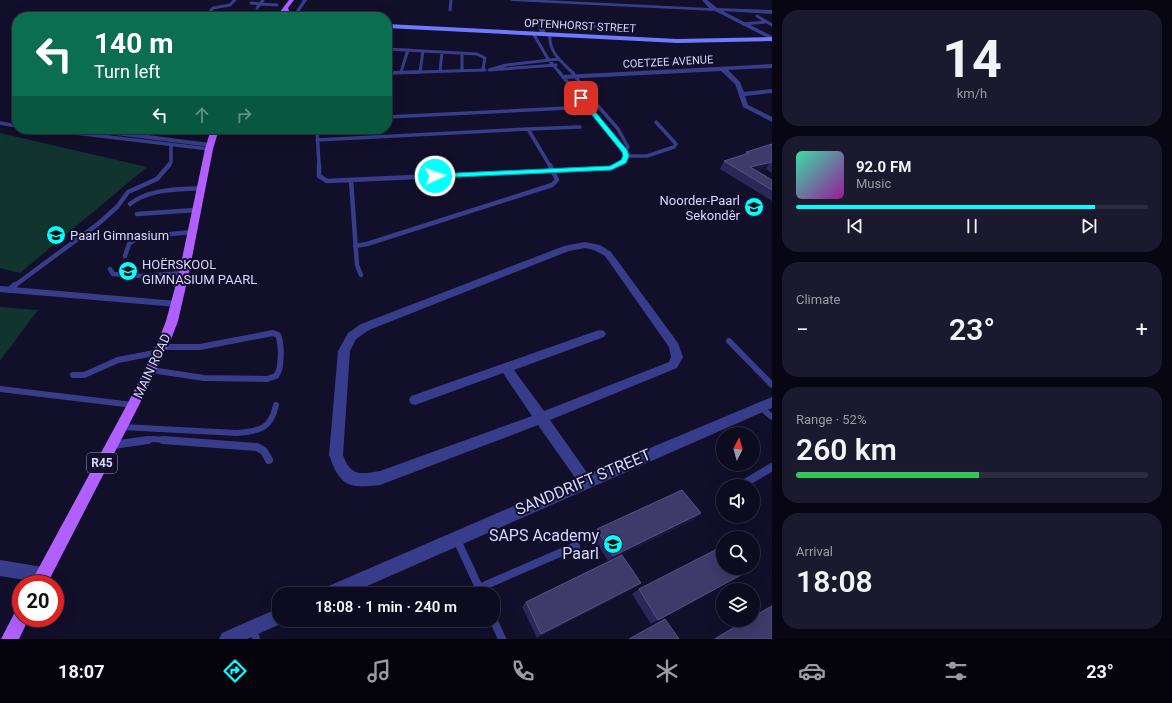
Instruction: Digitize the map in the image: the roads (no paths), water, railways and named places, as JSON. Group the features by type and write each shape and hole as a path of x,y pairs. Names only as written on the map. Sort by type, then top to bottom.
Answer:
{"main road":[{"path":"283,12 292,0"},
{"path":"286,8 287,12"},
{"name":"OPTENHORST STREET","path":"392,26 677,40 772,38"},
{"name":"MAIN ROAD","path":"43,575 134,405 161,350 177,304 196,210 214,134"},
{"path":"10,639 16,627"}],"street":[{"path":"296,12 305,0"},
{"path":"512,0 602,2 772,12"},
{"path":"704,0 714,9 772,38"},
{"path":"542,34 542,24 620,27"},
{"name":"COETZEE AVENUE","path":"564,78 772,67"},
{"path":"723,69 736,80 745,106 772,120"},
{"path":"742,94 772,91"},
{"path":"119,134 210,147"},
{"path":"585,245 597,247 608,254 674,346 677,356 673,365 541,418 380,478 357,480 346,475 340,468 336,455 344,351 352,336 365,327 567,248 585,245"},
{"path":"415,400 600,334"},
{"path":"506,368 586,481"},
{"name":"SANDDRIFT STREET","path":"346,587 586,481 766,405"},
{"path":"0,568 23,575"},
{"path":"228,639 255,633 272,621"}],"lane":[{"path":"209,12 213,8 230,5 235,0"},
{"path":"257,8 263,0"},
{"path":"450,10 451,0"},
{"path":"250,3 277,5"},
{"path":"757,16 772,25"},
{"path":"743,24 766,22"},
{"path":"533,33 548,59 589,107 625,154 647,156 674,147 676,144 656,122"},
{"path":"317,134 318,176 327,181 611,168 624,161 628,145 619,131 590,97 576,77 559,59 550,45 550,34"},
{"path":"392,49 481,56 485,58 483,70"},
{"path":"401,72 408,50"},
{"path":"420,72 422,51"},
{"path":"440,71 442,52"},
{"path":"462,54 462,70"},
{"path":"489,70 506,65 548,59 559,59"},
{"path":"392,73 489,70 564,64"},
{"path":"392,117 589,107"},
{"path":"0,123 12,125"},
{"path":"317,140 580,127"},
{"path":"355,246 367,244 552,185 557,180 554,170 528,129"},
{"path":"77,134 171,145 210,147"},
{"path":"9,290 98,224 117,206 128,192 157,179 171,162 171,145"},
{"path":"350,180 357,265 361,275"},
{"path":"130,204 149,194 202,188"},
{"path":"137,214 196,210"},
{"path":"125,256 129,244 139,237 192,232"},
{"path":"110,269 113,274 127,276 184,273"},
{"path":"0,289 177,304"},
{"path":"73,375 84,375 118,360 161,350 200,347 273,333 280,337 281,345 278,374 274,378 204,378 151,370"},
{"path":"729,341 772,385"},
{"path":"0,389 134,405"},
{"path":"122,427 252,432 268,426 272,420 276,405"},
{"path":"766,405 772,417"},
{"path":"112,445 153,439 257,447 264,450 269,460"},
{"path":"752,479 772,467"},
{"path":"456,538 478,587"},
{"path":"489,587 576,546"},
{"path":"497,627 502,639"}],"place":[{"name":"Noorder-Paarl Sekondêr","path":"754,207"},
{"name":"Paarl Gimnasium","path":"56,235"},
{"name":"HOËRSKOOL GIMNASIUM PAARL","path":"128,271"},
{"name":"SAPS Academy Paarl","path":"613,544"}]}
